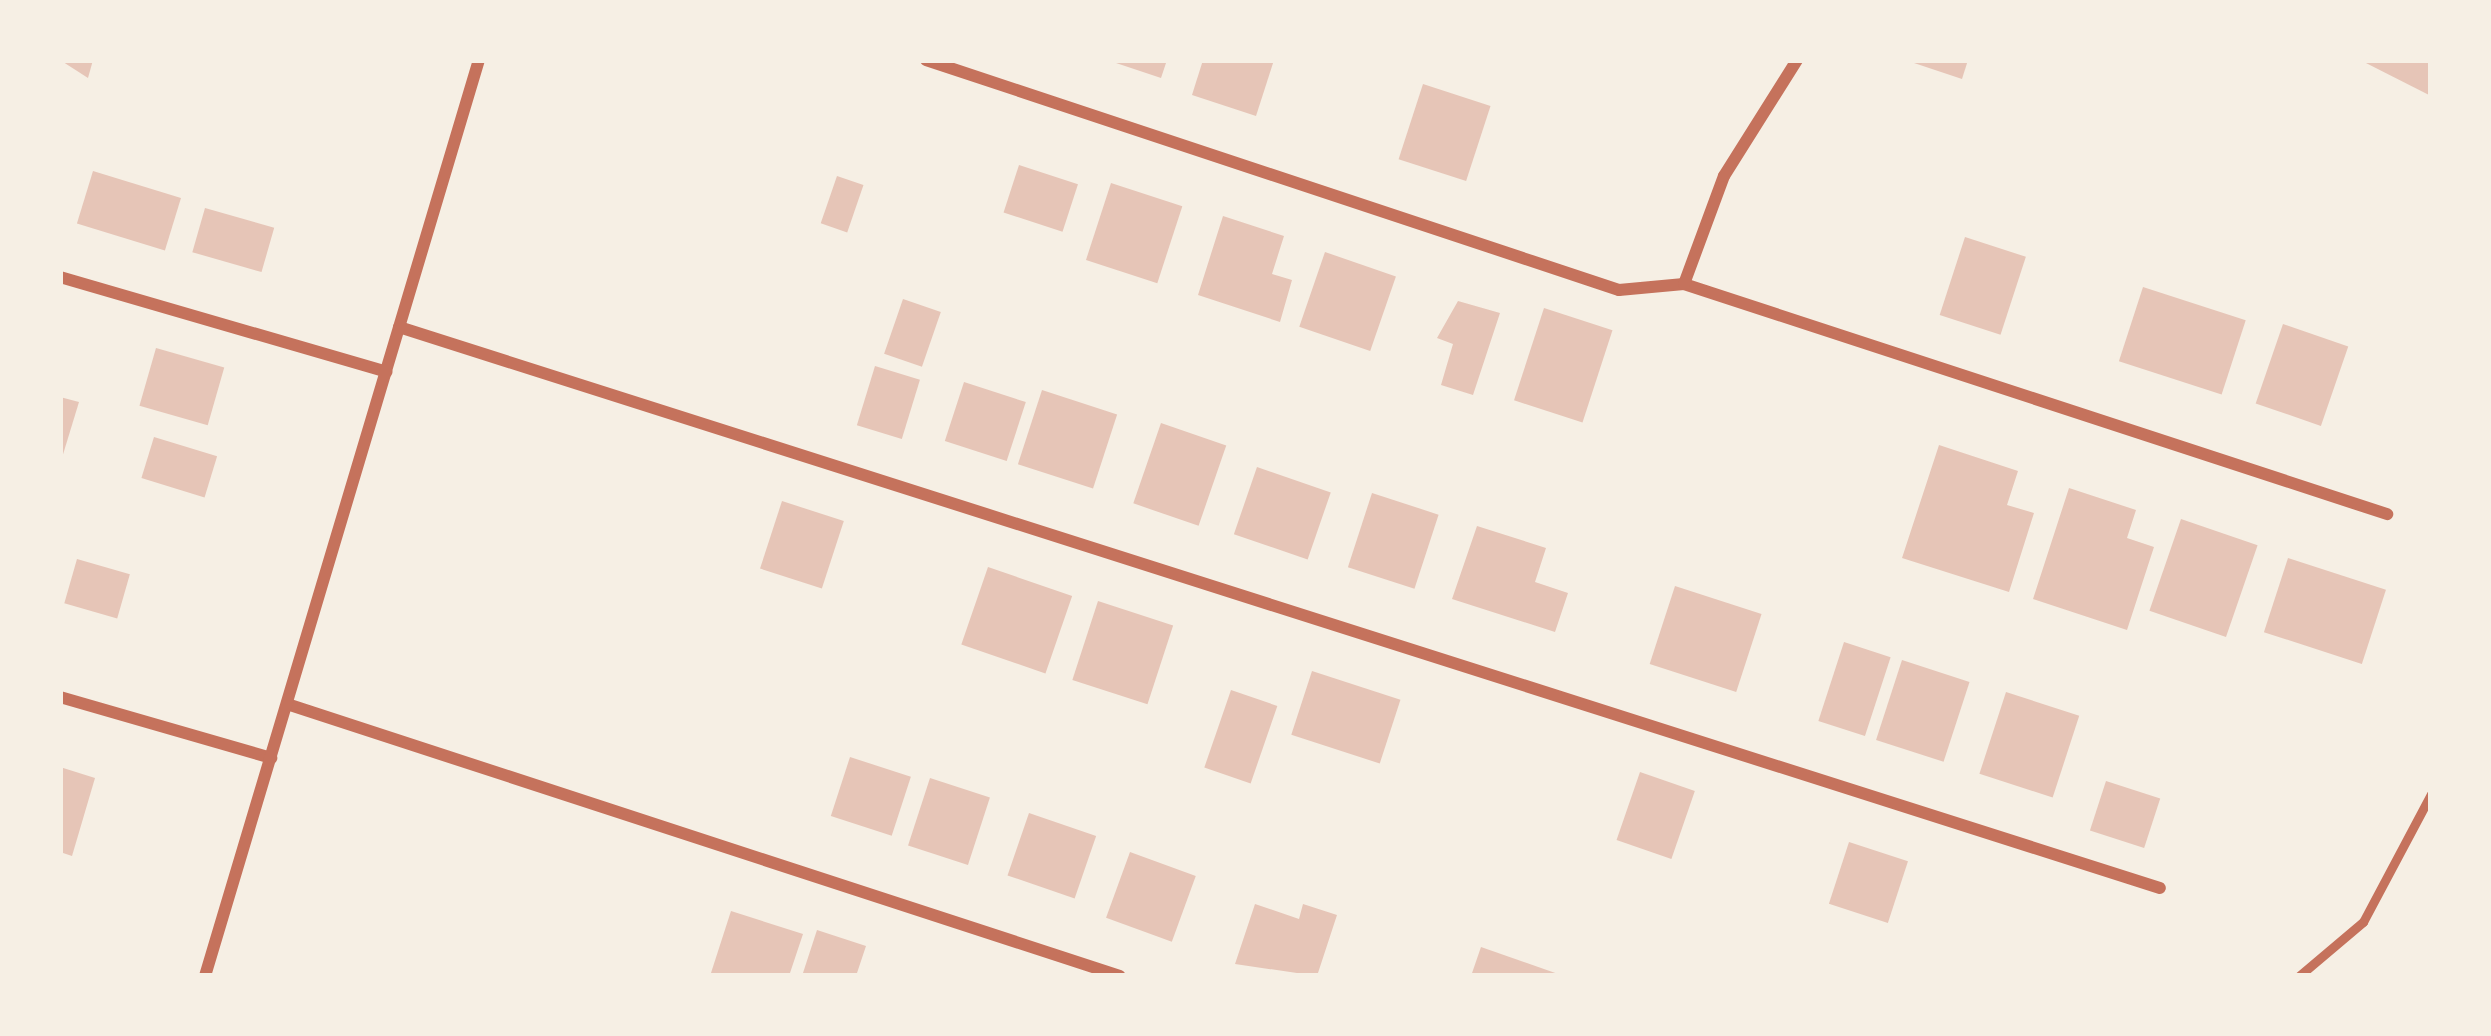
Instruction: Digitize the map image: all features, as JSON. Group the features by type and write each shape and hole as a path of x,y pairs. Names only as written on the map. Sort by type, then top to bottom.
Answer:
{"street":[{"path":"206,976 479,60"},
{"path":"926,60 1619,290 1684,284 2386,514"},
{"path":"1684,284 1724,176 1797,60"},
{"path":"60,277 386,372"},
{"path":"400,327 2160,888"},
{"path":"60,697 271,758"},
{"path":"287,704 1120,976"}],"lane":[{"path":"2299,976 2363,922 2431,794"}],"building":[{"path":"60,60 93,60 88,78"},
{"path":"1107,60 1167,60 1161,78"},
{"path":"1203,60 1274,60 1256,116 1192,95"},
{"path":"1905,60 1968,60 1962,79"},
{"path":"2360,60 2431,60 2431,96"},
{"path":"1423,84 1491,106 1466,181 1399,159"},
{"path":"1019,165 1078,184 1063,232 1004,213"},
{"path":"93,171 181,198 165,250 77,224"},
{"path":"837,176 863,185 847,232 821,223"},
{"path":"1111,183 1182,206 1157,283 1086,260"},
{"path":"205,208 274,228 262,272 192,252"},
{"path":"1223,216 1284,236 1272,274 1292,280 1280,322 1198,295"},
{"path":"1965,237 2026,257 2001,335 1940,315"},
{"path":"1325,252 1396,276 1370,351 1299,327"},
{"path":"2143,287 2246,320 2222,395 2119,361"},
{"path":"903,299 941,312 922,367 884,354"},
{"path":"1458,301 1500,313 1473,395 1441,385 1453,344 1437,338"},
{"path":"1544,308 1612,330 1583,423 1514,400"},
{"path":"2283,324 2348,346 2321,426 2256,403"},
{"path":"156,348 224,368 208,425 139,406"},
{"path":"875,366 920,380 902,439 857,425"},
{"path":"964,382 1026,402 1007,461 945,441"},
{"path":"1042,390 1117,414 1093,489 1018,464"},
{"path":"60,397 79,402 61,461 60,461"},
{"path":"1161,423 1226,445 1199,526 1133,503"},
{"path":"154,437 217,456 205,497 141,478"},
{"path":"1939,445 2018,471 2007,505 2034,513 2009,592 1902,558"},
{"path":"1257,467 1331,492 1308,560 1234,534"},
{"path":"2069,488 2136,510 2127,538 2154,547 2127,630 2033,599"},
{"path":"1372,493 1439,515 1414,589 1348,567"},
{"path":"782,501 844,521 822,589 760,569"},
{"path":"2181,519 2258,545 2226,637 2149,611"},
{"path":"1477,526 1546,548 1535,582 1568,593 1555,632 1452,599"},
{"path":"2288,558 2386,590 2362,664 2264,632"},
{"path":"77,559 130,574 117,618 64,603"},
{"path":"988,567 1072,596 1045,674 961,645"},
{"path":"1675,586 1762,614 1736,692 1650,664"},
{"path":"1098,601 1173,625 1147,704 1072,680"},
{"path":"1844,642 1891,657 1865,736 1818,721"},
{"path":"1902,660 1970,682 1944,762 1876,740"},
{"path":"1312,671 1400,700 1380,763 1291,735"},
{"path":"1231,690 1277,706 1251,783 1204,768"},
{"path":"2006,692 2079,716 2053,798 1979,774"},
{"path":"850,757 911,777 892,836 831,816"},
{"path":"60,767 95,778 72,856 60,852"},
{"path":"1640,772 1695,791 1671,859 1617,840"},
{"path":"930,778 990,797 968,865 908,846"},
{"path":"2106,781 2160,799 2144,848 2090,830"},
{"path":"1029,813 1096,836 1075,899 1008,875"},
{"path":"1849,842 1908,861 1888,923 1829,904"},
{"path":"1130,852 1196,876 1172,942 1106,918"},
{"path":"1255,904 1299,919 1303,904 1337,915 1317,976 1235,964"},
{"path":"731,911 803,934 789,976 710,976"},
{"path":"817,930 866,946 856,976 802,976"},
{"path":"1481,947 1561,975 1561,976 1471,976"}]}
